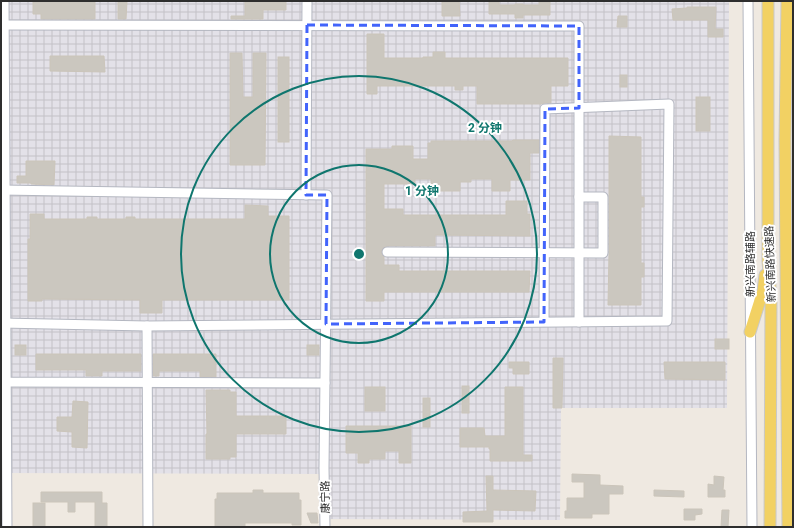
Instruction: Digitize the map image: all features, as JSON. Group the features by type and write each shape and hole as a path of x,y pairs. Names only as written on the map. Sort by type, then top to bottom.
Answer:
{"main road":[{"name":"新兴南路快速路","path":"768,1 768,261 771,299 770,527"},
{"name":"新兴南路快速路","path":"787,1 785,140 788,527"},
{"path":"786,258 793,281"},
{"path":"750,332 763,291 768,261"}],"street":[{"path":"4,1 2,25 3,323 7,527"},
{"path":"3,190 306,195 307,1"},
{"name":"新兴南路辅路","path":"748,1 752,527"},
{"path":"2,25 579,26 579,322"},
{"path":"3,323 147,326 668,321 669,104 545,109 544,322"},
{"name":"康宁路","path":"306,195 327,195 324,468 325,527"},
{"path":"387,252 603,253 603,197 579,197"},
{"path":"147,326 148,527"},
{"path":"4,381 325,383"}],"highlighted area":[{"path":"307,25 579,26 579,108 545,109 544,322 326,324 327,195 306,195"}],"shaded area":[{"path":"1,1 729,1 727,408 561,408 560,520 322,519 322,474 1,473"}],"building":[{"path":"33,1 95,1 95,19 41,19 41,14 33,14"},
{"path":"118,1 127,1 126,19 118,19"},
{"path":"245,1 286,1 286,10 263,10 263,19 231,19 231,16 245,16"},
{"path":"442,1 459,1 460,16 442,16"},
{"path":"489,1 499,1 499,5 539,5 539,1 550,1 550,15 523,15 523,18 515,18 515,14 489,14"},
{"path":"687,7 716,7 715,29 723,29 723,37 708,37 708,20 673,20 672,9"},
{"path":"618,16 627,16 627,27 617,27"},
{"path":"367,34 384,34 384,58 423,58 433,57 433,52 445,52 445,58 568,58 568,86 551,86 551,103 541,104 477,104 477,86 463,86 463,90 455,90 455,86 377,86 377,94 367,94"},
{"path":"230,53 242,53 243,97 253,97 253,53 266,53 265,165 230,165"},
{"path":"50,56 104,56 105,72 50,71"},
{"path":"278,57 289,57 289,142 278,142"},
{"path":"620,75 627,75 627,87 620,87"},
{"path":"696,97 710,97 710,131 696,131"},
{"path":"609,136 641,137 641,197 644,197 644,207 641,207 641,263 644,263 644,277 641,277 641,305 608,305"},
{"path":"539,140 539,153 530,153 530,180 510,180 510,191 492,191 492,179 471,179 471,182 460,182 460,191 431,191 431,179 415,179 415,184 384,184 384,209 403,209 403,215 506,215 506,201 527,201 527,214 530,214 530,236 435,235 435,246 387,246 382,249 381,252 384,257 384,265 399,265 399,271 530,271 529,292 384,292 384,301 366,301 366,149 392,149 392,146 413,146 413,159 428,159 428,143 431,143 431,141"},
{"path":"26,161 55,161 54,185 17,183 17,176 26,176"},
{"path":"245,205 268,206 268,216 289,216 289,300 162,300 162,313 140,313 140,300 42,299 42,301 28,301 28,239 30,239 30,214 44,214 44,219 87,219 87,217 97,217 97,219 126,219 126,217 135,217 135,219 245,219"},
{"path":"715,339 729,339 729,349 715,349"},
{"path":"15,345 26,345 26,355 15,355"},
{"path":"307,345 319,345 319,355 307,355"},
{"path":"36,354 141,354 141,371 102,371 102,376 86,376 86,370 36,370"},
{"path":"153,354 216,354 216,377 200,377 200,371 159,371 159,376 153,376"},
{"path":"553,358 563,358 562,408 553,408"},
{"path":"509,362 529,362 529,374 513,374 513,368 509,368"},
{"path":"664,362 725,362 725,380 665,379"},
{"path":"462,386 469,386 469,413 462,413"},
{"path":"365,387 385,387 385,411 365,411"},
{"path":"505,387 523,387 523,455 532,455 532,461 490,461 489,447 460,447 460,428 484,428 485,436 505,436"},
{"path":"206,390 230,390 230,392 236,392 236,416 286,416 286,434 236,434 236,457 230,457 230,459 206,459"},
{"path":"423,398 430,398 430,427 423,427"},
{"path":"73,401 88,402 87,448 72,447 72,432 57,431 57,417 72,417"},
{"path":"346,426 411,426 411,463 399,463 399,451 385,451 385,459 369,459 369,463 358,463 358,453 346,453"},
{"path":"572,474 600,475 600,485 623,486 623,494 609,494 609,514 592,514 592,518 565,518 565,511 567,511 567,498 584,498 584,482 572,482"},
{"path":"486,476 493,476 493,490 536,491 535,511 493,510 493,522 463,522 463,512 487,511"},
{"path":"714,476 724,477 723,490 725,490 725,497 708,497 708,484 714,485"},
{"path":"253,490 263,490 263,493 299,493 299,500 301,500 301,525 292,525 292,523 245,523 245,527 215,527 215,499 217,499 217,493 253,493"},
{"path":"654,490 684,491 684,497 654,496"},
{"path":"41,492 102,492 102,503 107,503 107,527 95,527 95,502 75,502 75,512 68,512 68,502 41,502"},
{"path":"33,503 45,503 45,527 33,527"},
{"path":"684,509 702,509 702,514 695,515 695,520 684,520"},
{"path":"722,510 729,510 728,527 721,527"},
{"path":"307,513 317,513 318,523 311,523"}]}
